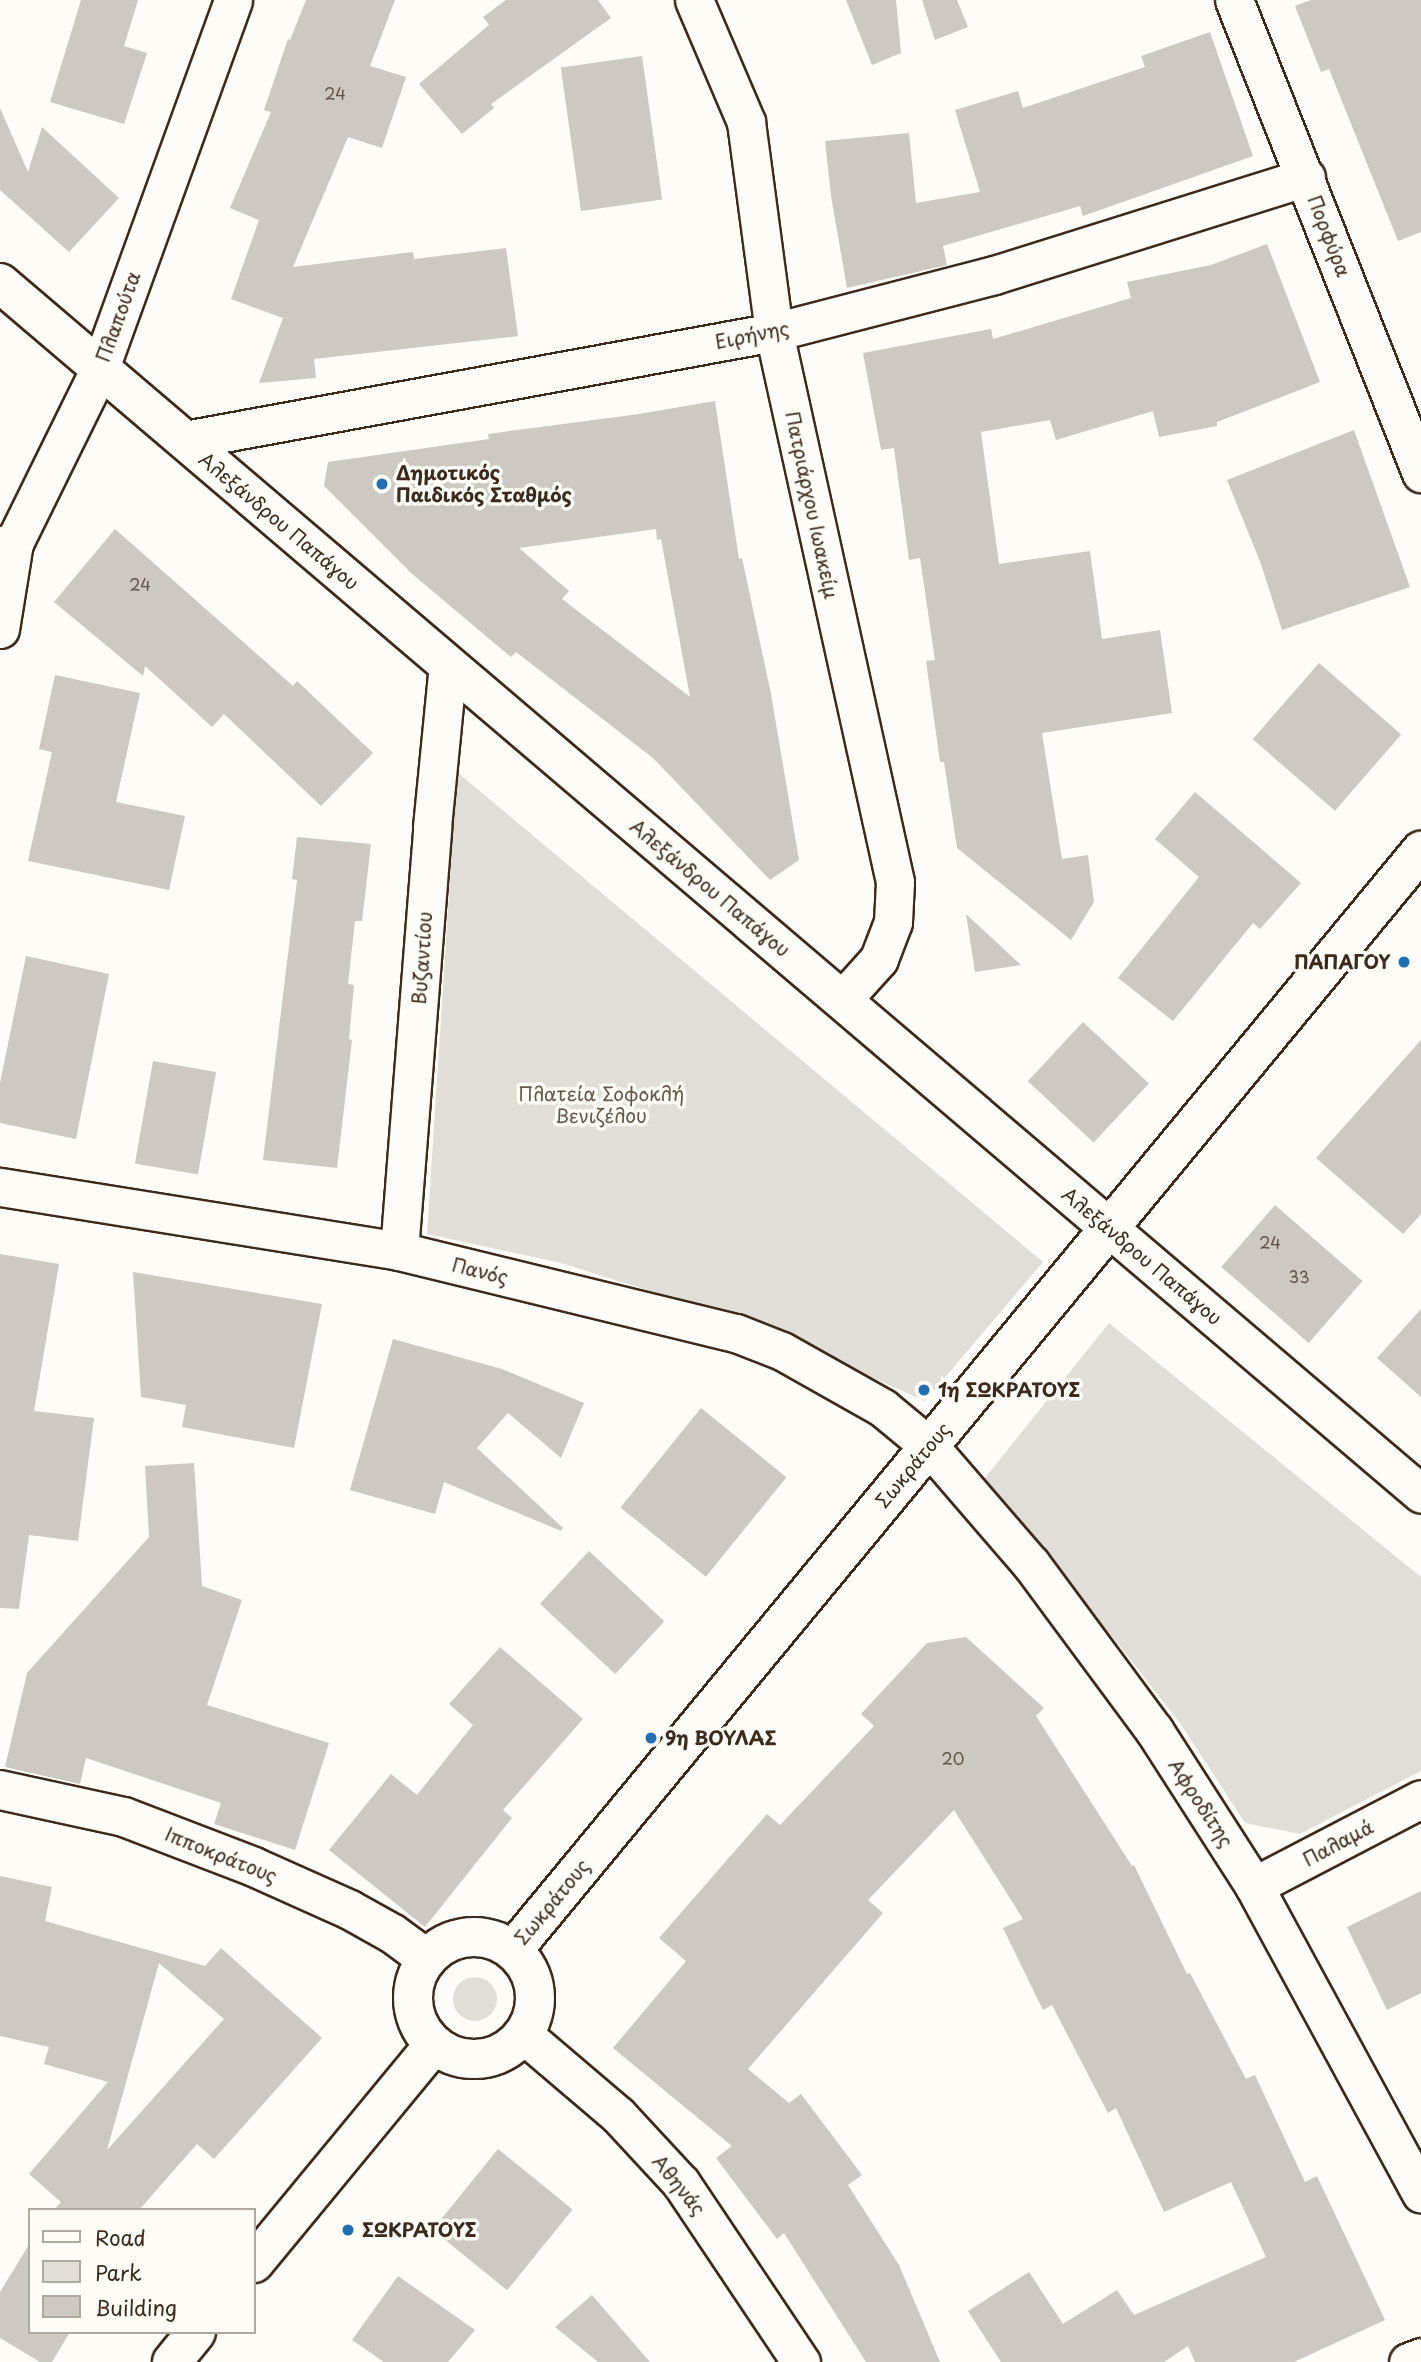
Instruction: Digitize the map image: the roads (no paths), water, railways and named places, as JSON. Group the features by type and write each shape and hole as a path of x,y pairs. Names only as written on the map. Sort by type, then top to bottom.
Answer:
{"street":[{"name":"Πλαπούτα","path":"0,629 7,545 100,368 233,0"},
{"name":"Πατριάρχου Ιωακείμ","path":"694,0 746,122 774,332 895,881 893,922 879,959 842,1000"},
{"name":"Πορφύρα","path":"1234,0 1421,473"},
{"name":"Ειρήνης","path":"185,440 774,332 994,275 1306,177"},
{"name":"Αλεξάνδρου Παπάγου","path":"0,283 1421,1494"},
{"name":"Βυζαντίου","path":"399,1251 447,665"},
{"name":"Σωκράτους","path":"513,1950 1421,851"},
{"name":"Πανός","path":"0,1187 399,1251 736,1333 782,1351 843,1384 883,1408 929,1447"},
{"name":"Αφροδίτης","path":"929,1447 1031,1564 1154,1730 1254,1886 1421,2194"},
{"name":"Ιπποκράτους","path":"0,1790 124,1817 254,1867 349,1910 393,1934 427,1959"},
{"name":"Παλαμά","path":"1254,1886 1421,1799"},
{"name":"Σωκράτους","path":"427,1959 441,1946 459,1939 478,1937 496,1941 513,1950 527,1968 536,1990 536,2006 524,2035"},
{"path":"427,1959 417,1975 412,1994 414,2012 421,2031 434,2045 456,2057 481,2060 505,2051 524,2035"},
{"name":"Αθηνάς","path":"524,2035 618,2115 681,2183 801,2362"},
{"path":"256,2261 434,2045"},
{"path":"172,2362 194,2334"},
{"path":"1408,2362 1421,2357"}],"place":[{"name":"Δημοτικός Παιδικός Σταθμός","path":"382,484"},
{"name":"ΠΑΠΑΓΟΥ","path":"1404,962"},
{"name":"1η ΣΩΚΡΑΤΟΥΣ","path":"924,1390"},
{"name":"9η ΒΟΥΛΑΣ","path":"651,1738"},
{"name":"ΣΩΚΡΑΤΟΥΣ","path":"348,2230"}],"park label":[{"name":"Πλατεία Σοφοκλή Βενιζέλου","path":"601,1105"}]}
